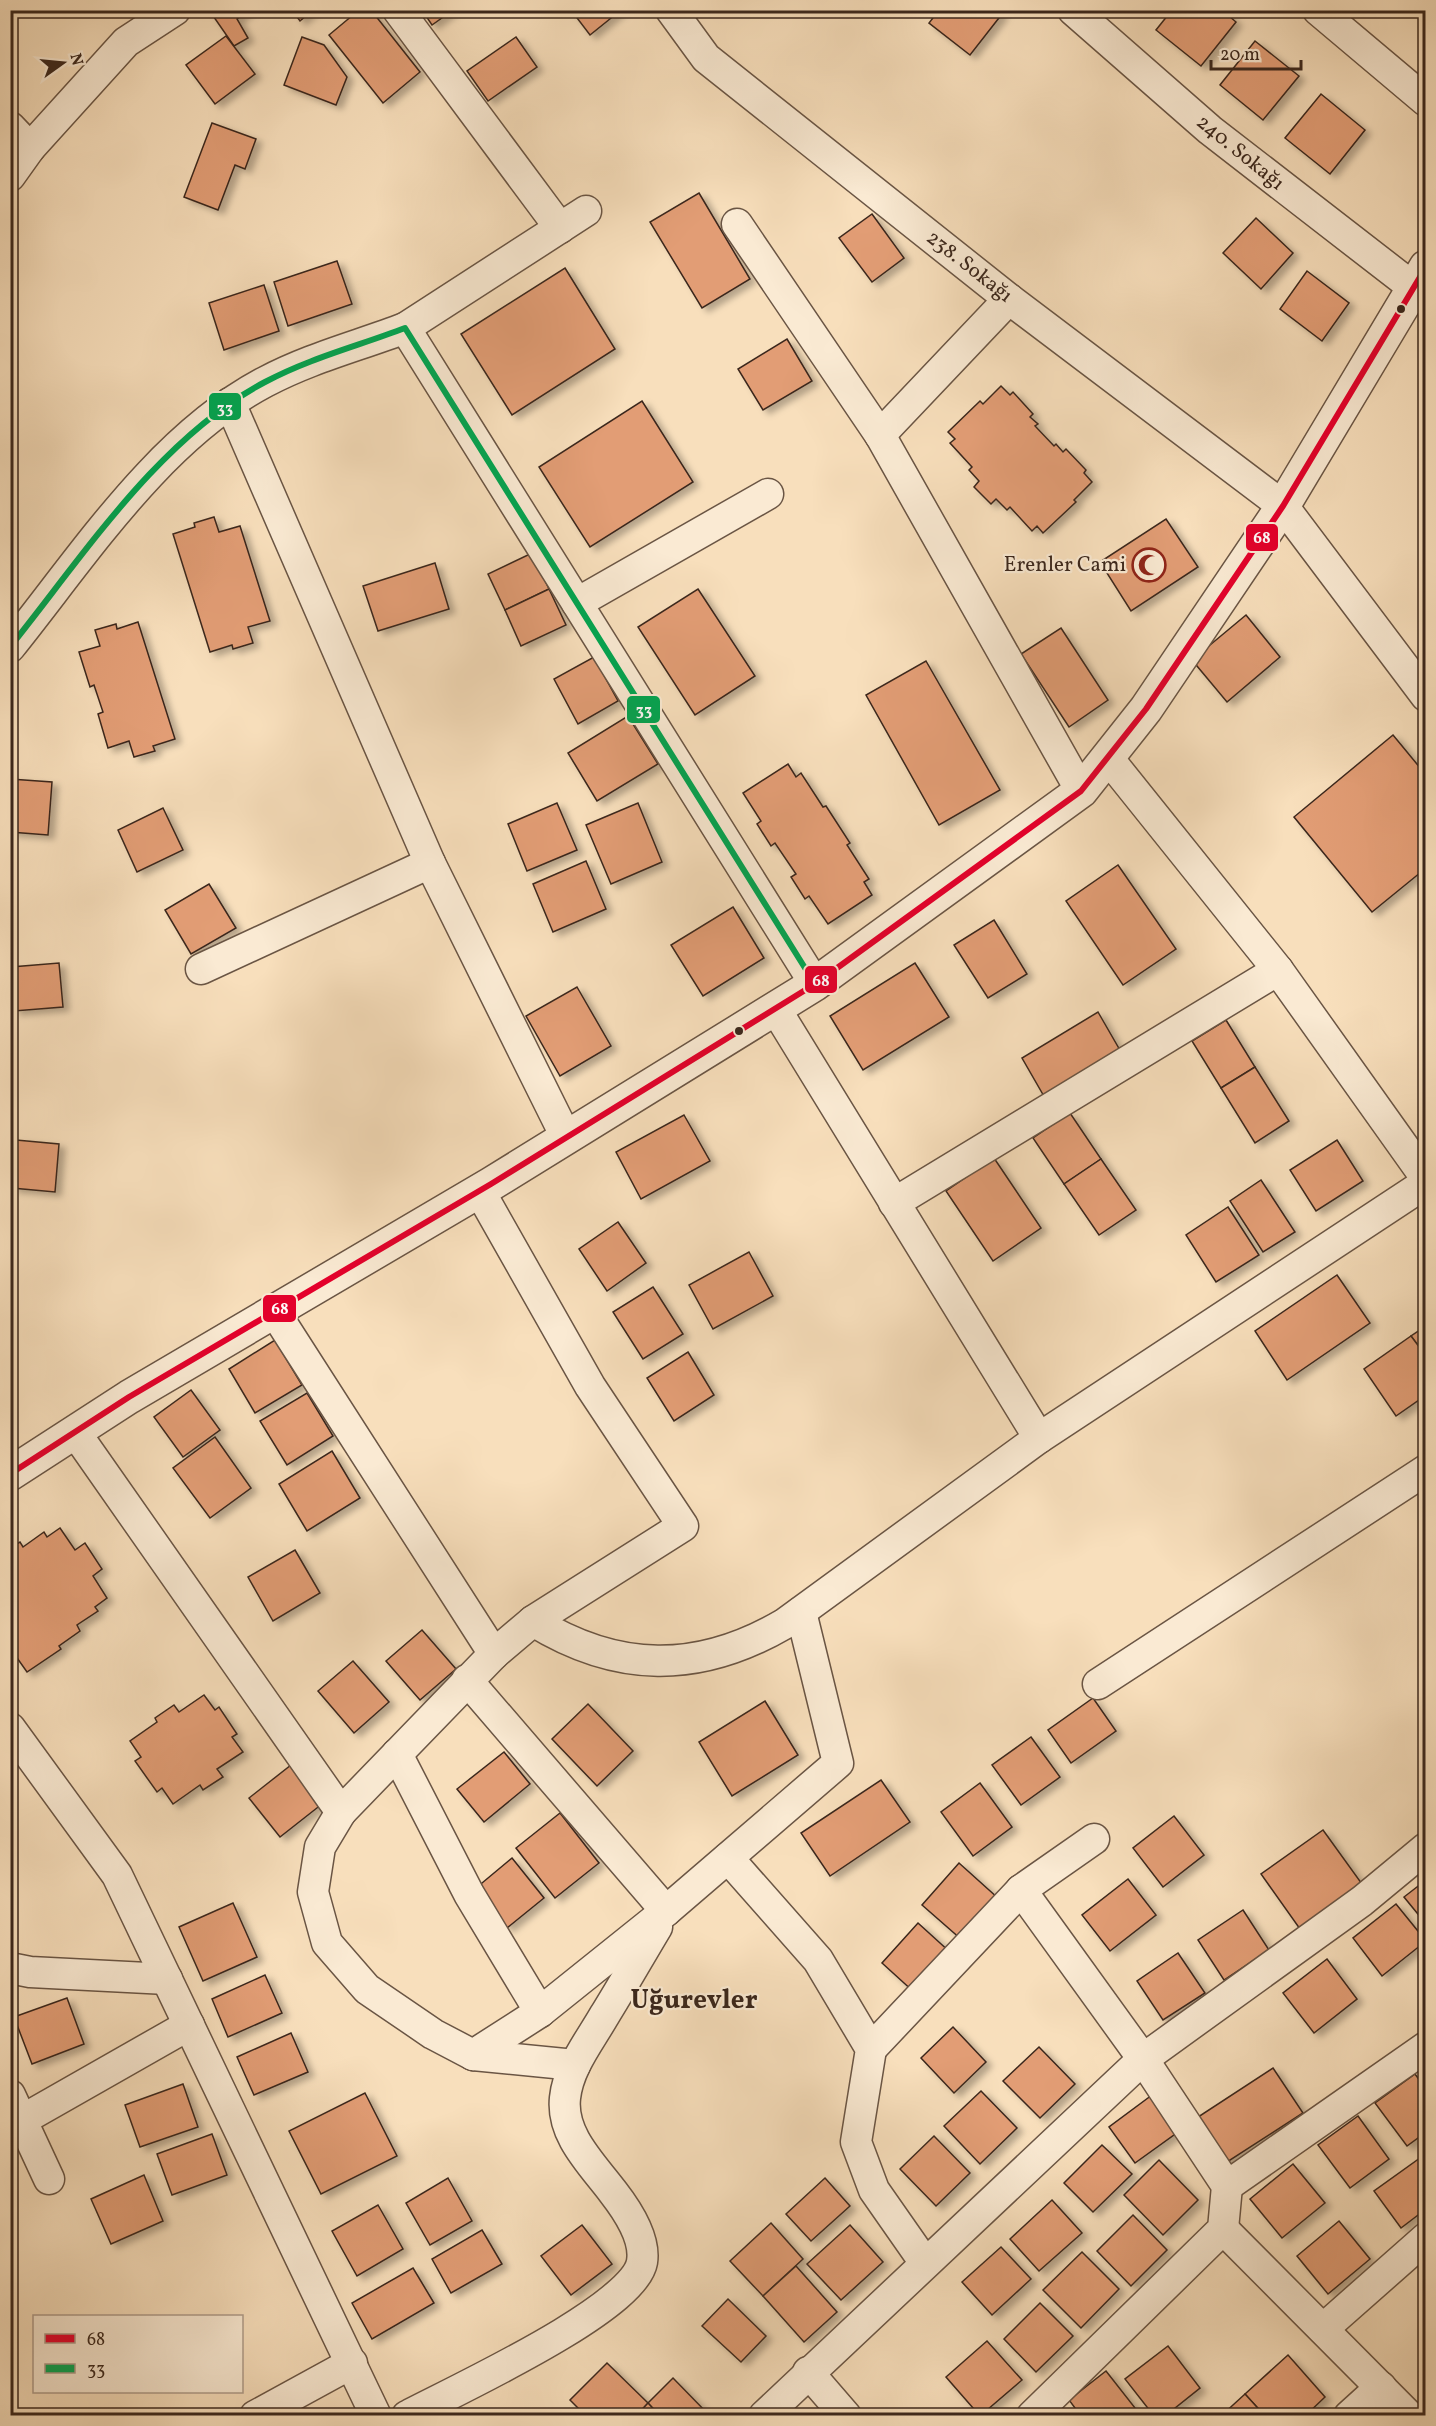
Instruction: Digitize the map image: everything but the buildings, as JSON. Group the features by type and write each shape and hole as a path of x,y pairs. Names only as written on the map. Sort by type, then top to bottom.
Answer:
{"street":[{"path":"10,176 20,137 126,42 175,10"},
{"path":"398,10 560,228"},
{"name":"238. Sokağı","path":"671,10 706,58 1009,299 1283,506 1425,696"},
{"name":"240. Sokağı","path":"1073,10 1210,130 1420,277"},
{"path":"1318,10 1425,101"},
{"path":"10,647 146,477 172,450 230,403 298,366 405,328 586,211"},
{"path":"737,224 880,435 1081,791"},
{"path":"10,1474 129,1397 480,1190 815,984 1081,791 1146,709 1283,506 1420,277"},
{"path":"880,435 1009,299"},
{"path":"405,328 815,984"},
{"path":"230,403 430,862 566,1137"},
{"path":"577,603 768,494"},
{"path":"1108,758 1278,970 1425,1178"},
{"path":"201,969 430,862"},
{"path":"894,1203 1278,970"},
{"path":"775,1008 1039,1438"},
{"path":"533,1621 559,1637 607,1655 647,1662 678,1662 734,1650 760,1638 801,1612 1039,1438 1425,1183"},
{"path":"480,1190 590,1386 683,1526 533,1621 467,1680 341,1812 320,1847 313,1892 327,1943 367,1989 433,2034 473,2055 575,2065"},
{"path":"274,1311 494,1654"},
{"path":"75,1432 341,1812"},
{"path":"10,1451 43,1453"},
{"path":"1098,1684 1425,1470"},
{"path":"473,2055 540,2012 666,1911 838,1763 801,1612"},
{"path":"467,1680 666,1911"},
{"path":"10,1728 117,1875 376,2415"},
{"path":"397,1754 469,1894 540,2012"},
{"path":"925,2263 874,2190 856,2142 871,2049 1021,1890 1094,1839"},
{"path":"764,2415 1143,2059 1362,1901 1425,1848"},
{"path":"728,1858 818,1960 871,2049"},
{"path":"1021,1890 1143,2059 1227,2186 1223,2229 1032,2415"},
{"path":"406,2415 568,2331 628,2286 639,2272 643,2251 641,2239 616,2196 571,2134 565,2099 575,2065 666,1911"},
{"path":"10,1968 30,1972 167,1979"},
{"path":"49,2179 16,2108 189,2025"},
{"path":"1227,2186 1425,2047"},
{"path":"1223,2229 1409,2415"},
{"path":"1323,2328 1425,2238"},
{"path":"255,2415 352,2363"},
{"path":"808,2372 846,2415"},
{"path":"1349,2415 1380,2387"}],"transit line":[{"name":"68","path":"10,1474 129,1397 491,1184 815,984 1081,791 1146,709 1283,506 1426,267"},
{"name":"33","path":"10,647 125,501 191,434 227,406 265,382 317,359 405,328 815,984"}],"place":[{"name":"Erenler Cami","path":"1149,565"}],"district":[{"name":"Uğurevler","path":"694,2001"}]}
